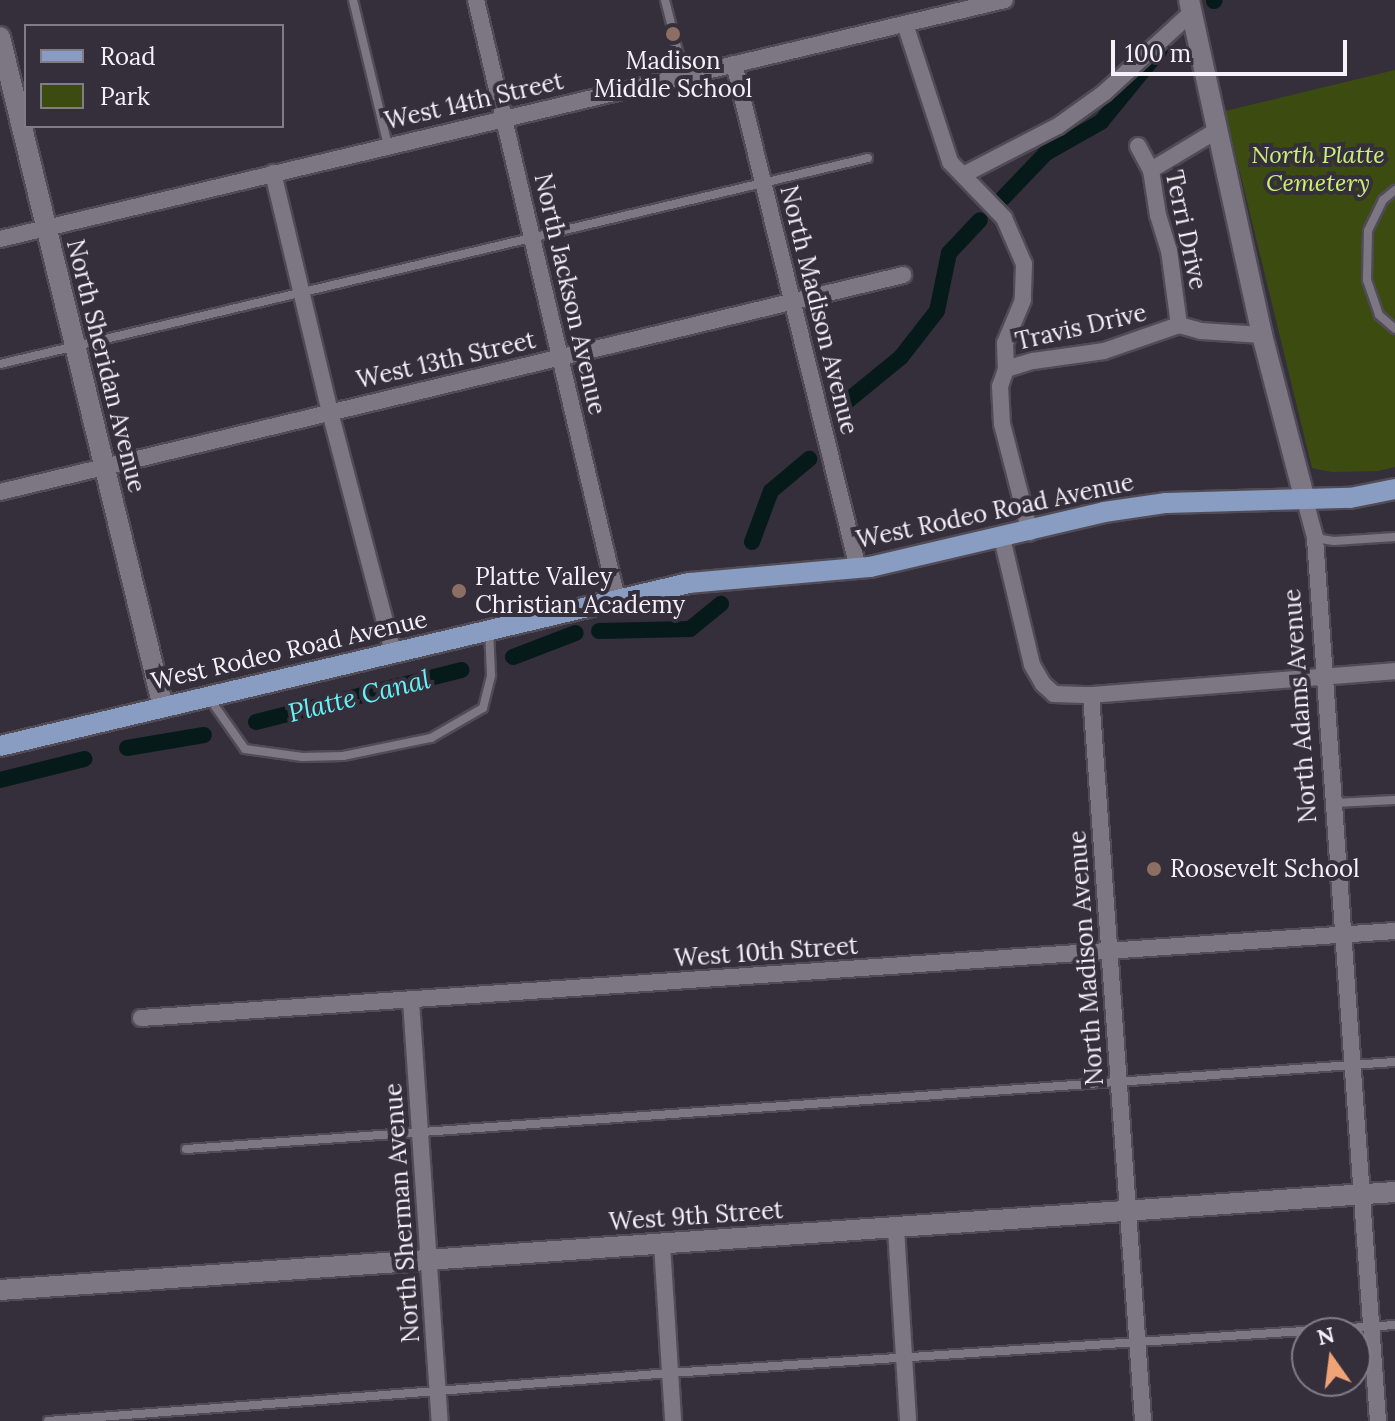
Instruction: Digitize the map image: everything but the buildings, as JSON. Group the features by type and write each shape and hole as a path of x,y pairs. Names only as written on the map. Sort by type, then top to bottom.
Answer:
{"main road":[{"name":"West Rodeo Road Avenue","path":"0,746 689,583 858,568 1030,532 1104,512 1166,503 1350,498 1395,489"}],"street":[{"name":"North Jackson Avenue","path":"476,0 617,599"},
{"name":"West 14th Street","path":"0,239 1005,0"},
{"path":"963,175 1058,126 1104,93 1190,6"},
{"name":"North Adams Avenue","path":"1190,6 1262,335 1315,538 1369,1317"},
{"path":"905,24 933,119 950,162 1004,218 1024,264 1023,300 1005,343 1006,369 1000,386 1002,424 1030,532"},
{"name":"North Sheridan Avenue","path":"0,37 163,707"},
{"name":"North Madison Avenue","path":"734,64 858,568"},
{"path":"1151,170 1216,131"},
{"name":"Terri Drive","path":"1138,146 1151,170 1158,215 1169,250 1179,325"},
{"path":"273,173 330,412 393,652"},
{"name":"West 13th Street","path":"0,492 903,275"},
{"name":"Travis Drive","path":"1006,369 1033,361 1104,351 1179,325 1201,331 1262,335"},
{"path":"1002,538 1032,665 1043,684 1054,694 1091,695 1395,671"},
{"name":"North Madison Avenue","path":"1091,695 1143,1421"},
{"name":"West 10th Street","path":"141,1018 1395,931"},
{"name":"North Sherman Avenue","path":"411,1001 440,1421"},
{"name":"West 9th Street","path":"0,1290 1395,1192"},
{"path":"896,1229 908,1421"},
{"path":"662,1244 673,1421"},
{"name":"North Adams Avenue","path":"1371,1339 1378,1421"}],"lane":[{"path":"353,0 388,146"},
{"path":"665,0 684,75"},
{"path":"0,364 868,158"},
{"path":"1395,190 1383,200 1368,231 1367,280 1379,315 1395,329"},
{"path":"1315,538 1334,541 1395,537"},
{"path":"208,696 245,749 302,757 343,756 431,738 483,708 491,675 489,630"},
{"path":"1333,803 1395,800"},
{"path":"186,1149 1395,1062"},
{"path":"1371,1327 1395,1325"},
{"path":"48,1421 670,1373 1291,1332"}],"green space":[{"name":"North Platte Cemetery","path":"1395,70 1395,467 1378,471 1332,472 1312,468 1225,111"}],"waterway":[{"name":"Platte Canal","path":"1003,198 1046,153 1101,122 1160,50"},
{"name":"Platte Canal","path":"840,407 901,357 937,311 949,253 980,220"},
{"name":"Platte Canal","path":"752,542 771,491 809,459"},
{"name":"Platte Canal","path":"599,631 690,629 721,604"},
{"path":"513,657 576,633"},
{"name":"Platte Canal","path":"256,722 462,670"},
{"path":"127,748 204,735"},
{"name":"Platte Canal","path":"0,780 84,759"}],"place":[{"name":"Madison Middle School","path":"673,34"},
{"name":"Platte Valley Christian Academy","path":"459,591"},
{"name":"Roosevelt School","path":"1154,869"}]}
